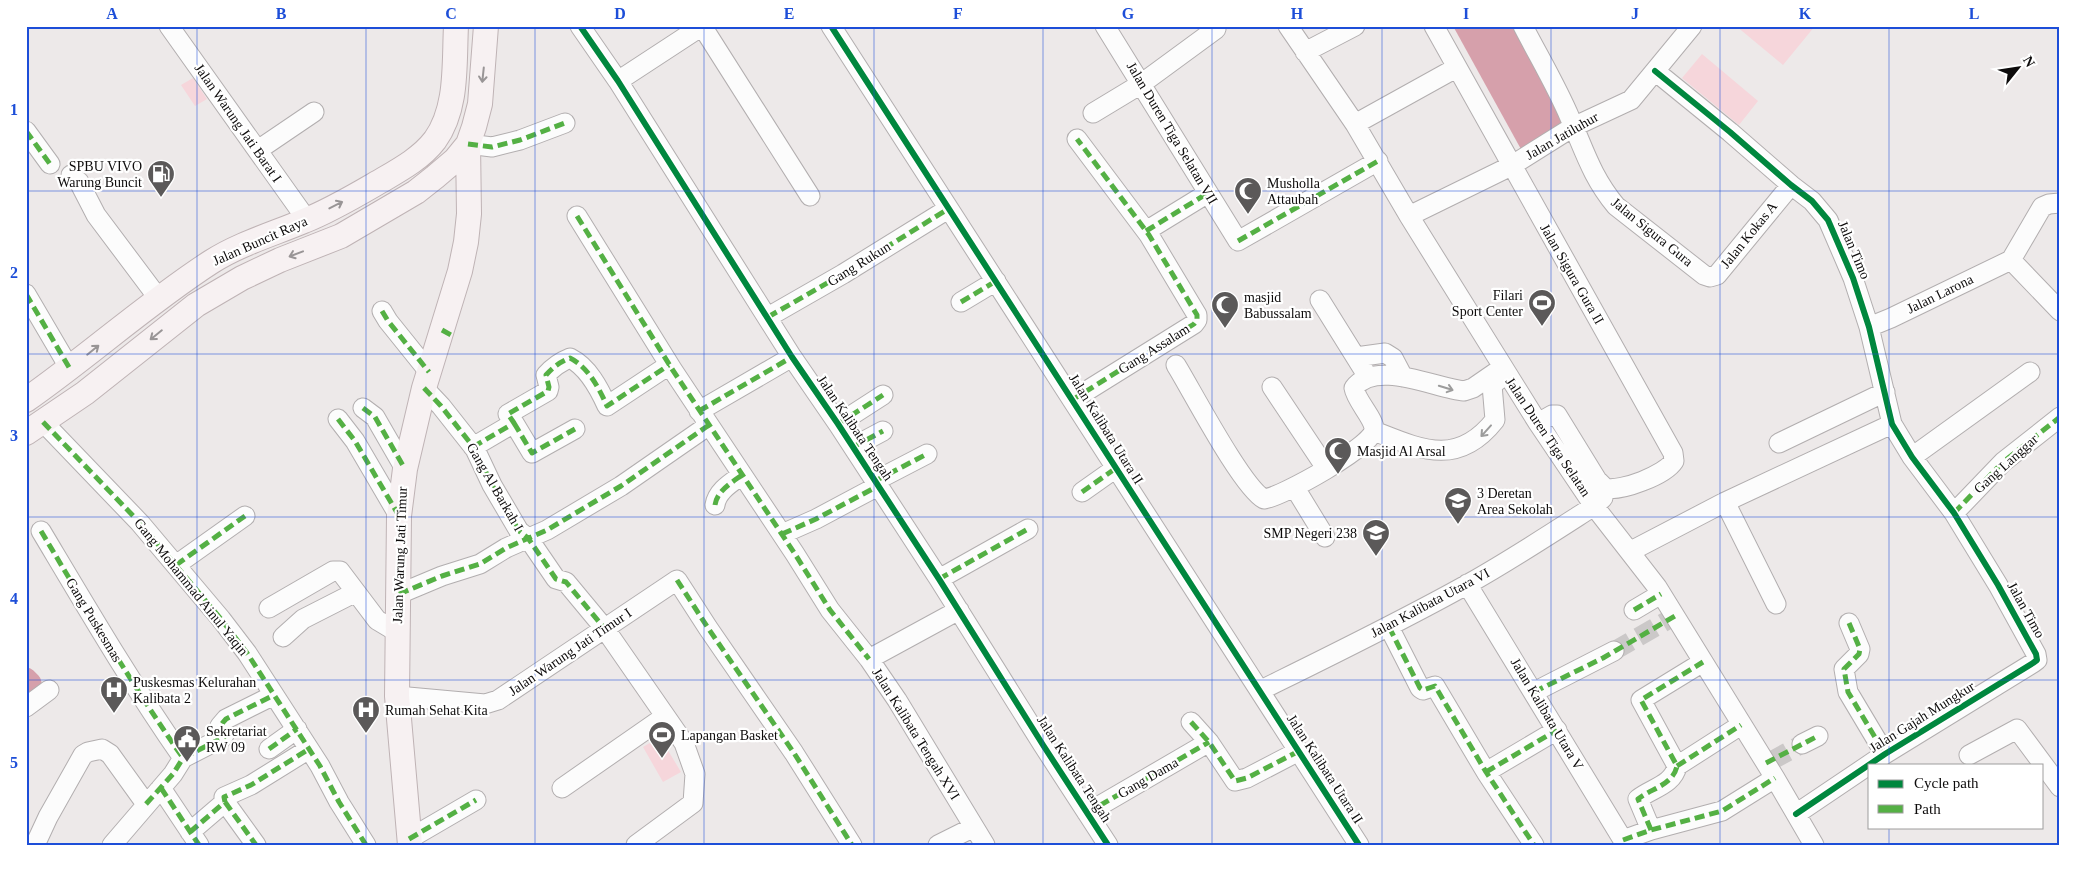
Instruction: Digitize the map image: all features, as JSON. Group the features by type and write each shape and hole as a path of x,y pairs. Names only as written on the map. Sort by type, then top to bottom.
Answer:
{"main road":[{"name":"Jalan Buncit Raya","path":"26,400 70,369 159,299 212,261 259,239 307,220 353,197 418,157 428,148 443,127 448,113 452,92 456,26"},
{"path":"468,144 480,104 486,26"},
{"name":"Jalan Buncit Raya","path":"34,428 85,392 196,305 242,278 280,260 341,236 416,192 455,160 468,144"},
{"name":"Jalan Warung Jati Timur","path":"410,842 397,696 399,516 404,469 426,380 447,332 460,271 469,214 468,144"},
{"path":"416,192 438,185 446,187 453,191 469,214"}],"street":[{"name":"Jalan Warung Jati Barat I","path":"169,26 307,220"},
{"name":"Jalan Kalibata Tengah","path":"580,26 618,81 768,316 792,357 939,579 1108,845"},
{"path":"618,81 702,26 810,196"},
{"name":"Jalan Kalibata Utara II","path":"831,26 1261,690 1359,845"},
{"name":"Jalan Duren Tiga Selatan VII","path":"1105,26 1238,241 1378,161"},
{"name":"Jalan Duren Tiga Selatan","path":"1288,26 1378,161 1409,216 1494,379 1538,423 1594,506 1631,551 1661,594 1770,767 1814,845"},
{"path":"1305,52 1355,26"},
{"name":"Jalan Sigura Gura II","path":"1434,26 1674,456 1671,465 1665,470 1612,490 1594,506"},
{"name":"Jalan Sigura Gura","path":"1523,26 1573,127 1594,176 1616,206 1704,275"},
{"name":"Jalan Jatiluhur","path":"1409,216 1511,166 1573,127 1631,100 1692,26"},
{"path":"1093,113 1141,84 1216,29"},
{"path":"1355,124 1456,68"},
{"name":"Jalan Timo","path":"1655,71 1812,201 1828,220 1853,278 1869,327 1892,424 1912,457 1954,513 1998,585 2036,654 2037,660"},
{"path":"258,150 314,112"},
{"path":"468,144 492,147 520,140 565,123"},
{"path":"26,131 50,164"},
{"path":"1077,139 1146,231 1208,193"},
{"path":"71,175 79,182 96,215 159,299"},
{"name":"Jalan Kokas A","path":"1704,275 1710,277 1717,275 1791,185"},
{"path":"2060,203 2042,207 2011,260 2060,311"},
{"name":"Gang Rukun","path":"768,316 843,274 948,208"},
{"path":"577,216 669,365 782,534 830,610 869,659"},
{"name":"Gang Assalam","path":"1072,400 1194,324 1197,320 1197,315 1146,231"},
{"name":"Jalan Larona","path":"1869,327 2011,260"},
{"path":"961,302 996,281"},
{"path":"26,294 70,369"},
{"path":"1320,300 1368,377"},
{"name":"Gang Al Barkah I","path":"382,311 441,406 473,447 519,531 528,538 556,579 566,582 605,629 664,717 684,743 695,774 693,802 641,844"},
{"path":"1356,357 1385,353 1393,358 1403,376"},
{"path":"399,594 442,576 480,564 506,548 547,530 621,486 704,418 792,357"},
{"path":"575,429 532,453 508,414 548,391 546,375 554,367 570,358 580,363 588,373 607,406 669,365"},
{"path":"1176,365 1237,467 1259,496 1264,499 1272,498 1295,488 1356,450 1371,437 1374,431 1373,424 1355,395 1354,388 1359,381 1368,377 1403,376 1464,391 1494,379 1495,420 1484,434 1475,441 1458,448 1440,450 1420,448 1374,431"},
{"path":"1912,457 2030,372"},
{"path":"1272,387 1326,468"},
{"path":"1779,443 1885,392"},
{"path":"838,424 883,395"},
{"path":"363,408 375,417 404,469"},
{"path":"1538,423 1552,415 1557,415 1600,485 1612,490"},
{"name":"Gang Langgar","path":"1954,513 2003,462 2060,417"},
{"path":"338,418 355,440 399,516"},
{"path":"473,447 514,423"},
{"path":"1631,551 1725,502 1892,424"},
{"name":"Gang Mohammad Ainul Yaqin","path":"34,428 140,523 226,626 297,729 366,845"},
{"path":"853,447 883,432"},
{"path":"782,534 816,519 927,454"},
{"path":"1082,492 1116,468"},
{"path":"715,506 717,496 742,475"},
{"path":"1295,488 1325,537"},
{"path":"1725,502 1776,604"},
{"name":"Jalan Kalibata Utara VI","path":"1261,690 1388,627 1467,584 1594,506"},
{"path":"176,565 245,516"},
{"path":"939,579 1028,529"},
{"name":"Gang Puskesmas","path":"41,531 144,703 183,758"},
{"path":"269,608 333,571 340,571 377,620 397,632"},
{"name":"Jalan Warung Jati Timur I","path":"397,696 485,704 498,700 677,580 789,745 852,845"},
{"name":"Jalan Kalibata Utara V","path":"1467,584 1625,842"},
{"path":"283,637 303,619 356,592"},
{"path":"1634,610 1661,594"},
{"name":"Jalan Kalibata Tengah XVI","path":"959,610 869,659 897,700 985,845"},
{"path":"1849,623 1860,649 1859,654 1844,669 1848,692 1884,754"},
{"path":"1388,627 1420,688 1424,690 1435,686 1486,772 1534,845"},
{"path":"1534,692 1614,651"},
{"name":"Jalan Gajah Mungkur","path":"1869,764 2037,660"},
{"path":"1651,830 1638,799 1669,781 1675,775 1677,766 1642,700 1703,662"},
{"path":"26,707 49,690"},
{"path":"112,845 161,788 183,758 222,738 224,735 220,726 226,719 274,695"},
{"path":"562,788 664,717"},
{"path":"1191,722 1209,742 1235,781 1247,778 1299,751"},
{"path":"1677,766 1742,725"},
{"path":"269,749 297,729"},
{"path":"1969,755 2017,729 2058,780"},
{"path":"1486,772 1557,730"},
{"name":"Gang Dama","path":"1087,813 1209,742"},
{"path":"35,845 82,755 88,752 102,749 110,754 146,804"},
{"path":"256,845 224,797 251,785 309,749"},
{"name":"Jalan Gajah Mungkur","path":"1796,814 1868,765"},
{"path":"1625,842 1651,830 1722,811 1770,767"},
{"path":"161,788 194,838 226,802"},
{"path":"410,842 476,800"},
{"path":"938,845 974,827"}],"shaded area":[{"path":"1453,26 1517,26 1569,123 1522,151"},
{"path":"1736,26 1815,26 1783,65"},
{"path":"1702,54 1758,101 1739,125 1682,78"},
{"path":"193,78 207,99 195,106 181,85"},
{"name":"Lapangan Basket","path":"660,737 681,772 663,782 643,747"}],"waterway":[{"path":"26,678 31,683 32,690 26,693"}],"tunnel":[{"path":"1614,651 1675,616"},
{"path":"1771,761 1802,744"}],"marked path":[{"path":"468,144 492,147 520,140 565,123"},
{"path":"26,131 50,164"},
{"path":"1072,400 1194,324 1197,320 1197,315 1149,235 1077,139"},
{"path":"1238,241 1378,161"},
{"path":"1146,231 1208,193"},
{"path":"768,317 843,274 948,209"},
{"path":"577,216 672,369 830,610 869,659"},
{"path":"961,302 996,281"},
{"path":"26,294 70,369"},
{"path":"382,311 429,372"},
{"path":"442,330 451,335"},
{"path":"699,411 792,357"},
{"path":"473,447 514,423 508,414 548,391 546,375 557,365 570,358 588,372 597,385 607,406 669,365"},
{"path":"424,388 475,449 492,485 519,531 528,538 556,579 566,582 605,629"},
{"path":"838,424 883,395"},
{"path":"363,408 375,417 405,469"},
{"path":"1954,513 2003,462 2060,417"},
{"path":"338,419 355,441 399,516"},
{"path":"43,422 140,523 221,619 247,653 320,766 339,802 366,845"},
{"path":"514,423 532,453 575,429"},
{"path":"399,594 442,576 480,564 506,548 547,530 621,486 709,425"},
{"path":"853,447 883,431"},
{"path":"875,481 927,454"},
{"path":"1082,492 1116,468"},
{"path":"715,505 722,491 742,475"},
{"path":"782,534 816,519 878,486"},
{"path":"176,565 245,516"},
{"path":"939,579 1028,529"},
{"path":"41,531 128,674 183,758"},
{"path":"677,580 794,753 852,845"},
{"path":"1634,610 1661,594"},
{"path":"1534,692 1603,658 1675,616"},
{"path":"1849,623 1860,649 1859,654 1844,669 1848,692 1885,754"},
{"path":"1389,627 1420,688 1423,690 1435,686 1486,772 1534,845"},
{"path":"1651,830 1638,799 1667,782 1677,766 1641,700 1703,662"},
{"path":"146,804 173,774 183,758 224,737 220,726 226,719 274,695"},
{"path":"1191,722 1209,742 1235,781 1247,778 1299,751"},
{"path":"1677,766 1741,725"},
{"path":"269,749 297,729"},
{"path":"1486,772 1557,730"},
{"path":"1766,763 1818,736"},
{"path":"1087,813 1209,742"},
{"path":"190,832 225,802 224,797 251,785 309,749"},
{"path":"1623,840 1651,830 1722,811 1775,778"},
{"path":"161,788 199,845"},
{"path":"409,839 476,800"},
{"path":"225,802 256,845"}],"cycle path":[{"path":"580,26 618,81 792,357 939,579 1108,845"},
{"path":"831,26 1359,845"},
{"path":"1655,71 1812,201 1828,220 1853,278 1869,327 1892,424 1912,457 1954,513 1998,585 2036,654 2037,660 2033,663 1870,764"},
{"path":"1796,814 1868,765"}],"place":[{"name":"SPBU VIVO Warung Buncit","path":"161,198"},
{"name":"Musholla Attaubah","path":"1248,215"},
{"name":"Filari Sport Center","path":"1542,327"},
{"name":"masjid Babussalam","path":"1225,329"},
{"name":"Masjid Al Arsal","path":"1338,475"},
{"name":"3 Deretan Area Sekolah","path":"1458,525"},
{"name":"SMP Negeri 238","path":"1376,557"},
{"name":"Puskesmas Kelurahan Kalibata 2","path":"114,714"},
{"name":"Rumah Sehat Kita","path":"366,734"},
{"name":"Lapangan Basket","path":"662,759"},
{"name":"Sekretariat RW 09","path":"187,763"}]}
